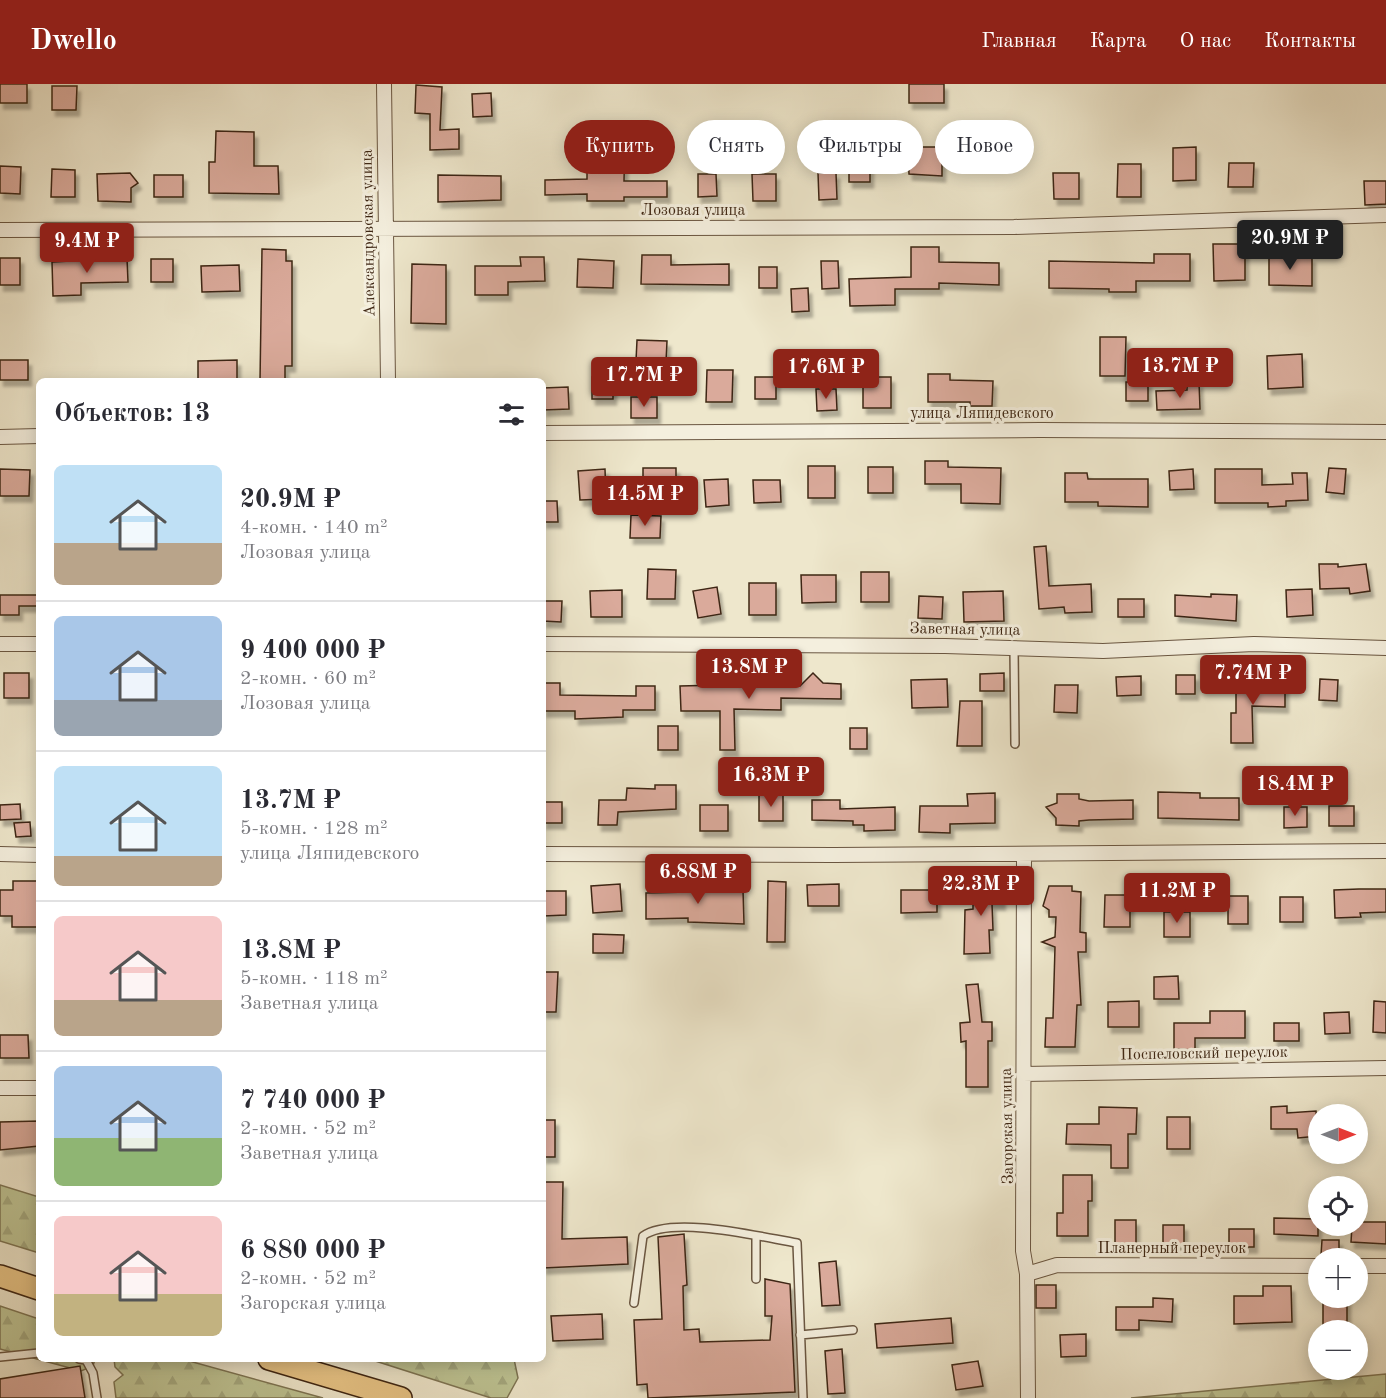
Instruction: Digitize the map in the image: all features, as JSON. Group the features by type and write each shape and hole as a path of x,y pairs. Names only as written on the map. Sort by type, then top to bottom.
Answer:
{"main road":[{"path":"0,1276 36,1288"},
{"path":"279,1362 401,1398"}],"street":[{"name":"Александровская улица","path":"384,84 384,227 388,378"},
{"name":"Лозовая улица","path":"0,230 384,227 1014,227 1386,215"},
{"name":"улица Ляпидевского","path":"546,433 1016,430 1386,432"},
{"path":"0,437 36,436"},
{"path":"0,644 36,644"},
{"name":"Заветная улица","path":"546,644 1014,648 1103,651 1254,644 1386,648"},
{"path":"546,854 1386,851"},
{"path":"0,854 36,855"},
{"name":"Загорская улица","path":"1024,854 1023,1251 1027,1274 1028,1398"},
{"name":"Поспеловский переулок","path":"1023,1074 1386,1068"},
{"path":"0,1088 36,1088"},
{"name":"Планерный переулок","path":"1027,1274 1057,1265 1308,1266"},
{"path":"1368,1266 1386,1266"}],"lane":[{"path":"1014,648 1015,744"},
{"path":"634,1303 643,1236 652,1230 680,1225 797,1243 803,1398"},
{"path":"756,1237 756,1279"},
{"path":"800,1335 853,1330"},
{"path":"0,1357 36,1353"},
{"path":"87,1362 93,1374 97,1398"}],"green space":[{"path":"0,1185 36,1196 36,1252 0,1241"},
{"path":"0,1306 36,1318 36,1359 0,1349"},
{"path":"48,1362 94,1362 93,1366 81,1371"},
{"path":"114,1362 193,1362 323,1398 116,1398 114,1382 123,1375 115,1367"},
{"path":"378,1362 515,1362 518,1378 507,1398 491,1398"},
{"path":"1386,1374 1386,1398 1131,1398 1322,1380 1368,1380 1368,1376"}],"building":[{"path":"0,84 27,84 27,103 0,103"},
{"path":"909,84 944,84 944,103 909,103"},
{"path":"416,85 442,87 440,130 459,129 459,149 430,150 430,114 415,113"},
{"path":"52,86 77,86 76,110 52,110"},
{"path":"491,93 492,116 473,117 472,94"},
{"path":"216,131 254,132 254,166 278,166 279,194 209,193 209,162 215,162"},
{"path":"923,147 935,147 935,174 942,174 942,176 909,174 923,174"},
{"path":"1196,147 1196,180 1173,181 1173,148"},
{"path":"1229,163 1254,163 1253,187 1228,187"},
{"path":"1118,164 1141,164 1141,197 1117,197"},
{"path":"0,166 21,167 20,194 0,193"},
{"path":"52,169 75,170 75,197 51,197"},
{"path":"130,173 138,183 131,188 131,202 98,201 97,174"},
{"path":"1053,173 1079,173 1079,199 1054,199"},
{"path":"587,174 624,174 624,181 667,181 667,197 624,197 624,201 587,201 587,194 545,195 545,180 587,179"},
{"path":"698,174 716,174 717,196 698,197"},
{"path":"752,174 776,174 776,201 753,201"},
{"path":"818,174 836,174 837,199 819,200"},
{"path":"849,174 870,174 870,182 849,182"},
{"path":"154,175 183,175 183,197 154,197"},
{"path":"438,175 501,176 501,200 438,202"},
{"path":"1364,181 1386,181 1386,204 1365,205"},
{"path":"1213,244 1245,244 1245,280 1214,281"},
{"path":"911,247 939,247 939,262 999,263 999,285 939,283 939,289 895,289 895,305 850,306 849,279 911,277"},
{"path":"262,249 286,250 286,261 292,261 292,366 285,366 285,378 260,378"},
{"path":"1154,254 1190,254 1190,281 1136,281 1136,292 1049,288 1049,261 1154,263"},
{"path":"642,255 671,255 671,265 729,264 729,285 641,284"},
{"path":"1269,256 1312,257 1312,286 1269,285"},
{"path":"520,257 544,257 545,281 508,282 508,295 475,295 475,266 521,266"},
{"path":"0,258 20,258 20,285 0,285"},
{"path":"127,258 128,282 81,283 81,295 53,296 52,262"},
{"path":"151,259 173,259 173,282 151,282"},
{"path":"578,259 614,261 613,288 577,287"},
{"path":"821,261 838,261 839,288 822,289"},
{"path":"412,264 446,265 446,324 411,323"},
{"path":"239,265 240,291 202,292 201,266"},
{"path":"759,267 777,267 777,288 759,288"},
{"path":"808,288 809,311 792,312 791,289"},
{"path":"1100,337 1126,337 1125,376 1100,376"},
{"path":"637,340 667,341 666,362 636,361"},
{"path":"1302,354 1303,387 1268,389 1267,356"},
{"path":"0,360 28,360 28,380 0,380"},
{"path":"237,360 237,378 198,378 198,361"},
{"path":"707,370 733,370 732,402 706,402"},
{"path":"928,374 950,374 950,380 993,381 992,406 970,406 970,402 928,402"},
{"path":"613,376 613,399 592,399 592,377"},
{"path":"755,377 776,377 776,399 755,399"},
{"path":"863,377 891,377 891,408 863,408"},
{"path":"1126,382 1148,382 1148,401 1126,401"},
{"path":"1199,382 1200,409 1157,410 1156,391 1187,390 1187,383"},
{"path":"568,387 569,409 546,410 546,388"},
{"path":"816,389 836,389 837,410 817,411"},
{"path":"631,397 657,397 657,418 631,418"},
{"path":"925,461 948,461 948,467 1001,468 1000,504 961,503 961,484 925,484"},
{"path":"808,466 835,466 835,498 808,498"},
{"path":"868,467 893,467 893,493 868,493"},
{"path":"643,468 676,468 676,489 643,489"},
{"path":"1329,468 1346,469 1344,494 1326,492"},
{"path":"0,469 30,470 29,496 0,496"},
{"path":"605,469 606,499 580,500 578,471"},
{"path":"1193,469 1194,489 1170,490 1169,471"},
{"path":"1215,469 1262,469 1262,485 1293,484 1292,473 1307,473 1308,500 1286,501 1286,506 1268,507 1268,503 1215,503"},
{"path":"1065,473 1087,473 1088,479 1148,479 1148,507 1098,506 1098,502 1065,502"},
{"path":"728,479 729,505 706,507 704,480"},
{"path":"753,480 780,480 781,502 754,503"},
{"path":"546,501 557,501 558,522 546,522"},
{"path":"631,515 661,516 660,538 630,538"},
{"path":"1046,546 1049,586 1091,584 1092,612 1065,613 1064,607 1039,609 1034,547"},
{"path":"1319,564 1338,564 1338,567 1366,564 1370,591 1350,594 1349,588 1320,589"},
{"path":"648,569 676,570 675,599 647,599"},
{"path":"861,572 889,572 889,602 861,602"},
{"path":"801,575 836,575 836,602 802,603"},
{"path":"749,583 776,583 776,615 749,615"},
{"path":"717,587 721,614 698,618 693,591"},
{"path":"1312,589 1313,615 1287,617 1286,590"},
{"path":"622,590 622,617 591,617 590,591"},
{"path":"1003,591 1004,621 964,622 963,592"},
{"path":"1211,594 1237,595 1236,621 1175,616 1175,595 1211,597"},
{"path":"0,595 36,595 36,606 19,606 19,615 0,615"},
{"path":"919,596 943,597 942,619 918,618"},
{"path":"1118,599 1144,599 1144,617 1118,617"},
{"path":"546,601 562,601 561,622 546,621"},
{"path":"4,673 29,673 29,698 4,698"},
{"path":"813,673 823,683 841,684 841,699 781,698 781,710 734,709 735,750 720,750 720,711 681,711 680,686 719,685 719,681 734,681 734,683 800,686"},
{"path":"1004,673 1004,691 980,691 980,674"},
{"path":"1176,675 1195,675 1195,694 1176,694"},
{"path":"1141,676 1141,695 1117,696 1116,677"},
{"path":"1236,677 1251,677 1251,683 1285,684 1285,707 1252,706 1253,743 1231,743 1231,713 1236,713"},
{"path":"947,679 948,707 912,708 911,680"},
{"path":"1320,679 1338,680 1337,701 1319,700"},
{"path":"546,683 560,683 560,695 636,696 636,686 655,686 655,710 623,710 623,717 575,719 575,711 546,711"},
{"path":"1055,685 1078,685 1077,713 1054,712"},
{"path":"960,701 982,701 982,746 957,746"},
{"path":"658,726 678,726 678,750 658,750"},
{"path":"850,728 867,728 867,749 850,749"},
{"path":"655,785 676,785 676,809 618,812 617,825 598,825 599,800 626,800 627,788 655,789"},
{"path":"1158,792 1200,793 1200,798 1239,798 1239,820 1158,818"},
{"path":"995,793 995,823 950,824 950,833 919,832 920,806 968,806 967,794"},
{"path":"1057,794 1079,794 1079,799 1089,801 1133,800 1133,819 1079,821 1079,826 1056,825 1056,818 1046,807 1057,803"},
{"path":"759,795 783,795 783,821 759,821"},
{"path":"812,800 840,800 840,809 895,807 895,830 864,831 864,825 853,825 853,821 812,820"},
{"path":"546,802 562,802 562,823 546,823"},
{"path":"20,804 21,819 0,820 0,805"},
{"path":"700,805 728,805 728,831 700,831"},
{"path":"1329,806 1354,806 1354,826 1329,826"},
{"path":"1284,807 1307,807 1307,827 1284,828"},
{"path":"30,822 31,836 16,837 14,823"},
{"path":"13,881 36,881 36,927 12,927 12,916 0,916 0,890 13,890"},
{"path":"768,881 786,882 785,942 767,942"},
{"path":"1001,882 1002,904 992,904 993,930 989,930 990,953 964,954 965,910 973,909 973,883"},
{"path":"688,883 710,883 710,890 743,890 744,924 688,922 688,918 646,919 646,893 688,892"},
{"path":"620,884 622,911 593,913 591,886"},
{"path":"839,884 839,906 808,906 807,885"},
{"path":"1049,886 1072,886 1072,891 1081,892 1080,932 1086,933 1086,952 1078,952 1081,1005 1077,1005 1075,1047 1045,1047 1046,1018 1053,1018 1055,947 1042,942 1055,937 1056,917 1049,917 1049,910 1043,906"},
{"path":"1386,889 1386,912 1360,913 1361,917 1335,918 1334,890"},
{"path":"901,890 937,890 937,912 901,913"},
{"path":"546,891 566,891 566,915 546,916"},
{"path":"1105,895 1130,895 1130,927 1104,927"},
{"path":"1228,896 1248,896 1248,924 1228,924"},
{"path":"1280,897 1303,897 1303,922 1280,922"},
{"path":"1164,912 1190,912 1190,937 1164,937"},
{"path":"593,934 624,935 623,953 593,953"},
{"path":"546,972 558,972 556,1012 546,1012"},
{"path":"1178,976 1179,999 1154,999 1154,977"},
{"path":"978,984 982,1022 992,1022 992,1041 988,1041 988,1087 966,1087 966,1041 961,1042 960,1023 970,1022 966,985"},
{"path":"1139,1001 1139,1027 1108,1027 1108,1002"},
{"path":"1374,1001 1386,1002 1386,1033 1373,1032"},
{"path":"1210,1011 1245,1011 1245,1038 1195,1038 1195,1050 1174,1049 1174,1023 1210,1023"},
{"path":"1349,1012 1350,1033 1325,1034 1324,1013"},
{"path":"1274,1023 1299,1023 1299,1041 1274,1041"},
{"path":"0,1035 28,1035 29,1058 0,1058"},
{"path":"1287,1106 1287,1113 1308,1112 1308,1137 1298,1138 1297,1129 1271,1129 1271,1107"},
{"path":"1099,1107 1137,1108 1136,1134 1128,1134 1128,1168 1111,1168 1111,1145 1066,1144 1067,1124 1099,1124"},
{"path":"1167,1117 1190,1117 1190,1149 1167,1149"},
{"path":"546,1120 555,1120 555,1157 546,1157"},
{"path":"36,1121 36,1146 0,1150 0,1122"},
{"path":"1063,1175 1092,1175 1092,1201 1088,1201 1088,1236 1057,1236 1057,1213 1063,1213"},
{"path":"546,1182 563,1182 562,1239 627,1237 628,1264 546,1268"},
{"path":"1274,1218 1308,1219 1308,1236 1274,1234"},
{"path":"1115,1220 1136,1220 1136,1245 1115,1245"},
{"path":"1368,1222 1386,1222 1386,1244 1351,1242 1351,1236 1368,1236"},
{"path":"1163,1225 1184,1225 1184,1246 1163,1246"},
{"path":"1229,1229 1254,1229 1254,1247 1229,1247"},
{"path":"684,1234 687,1285 683,1286 684,1330 699,1329 700,1342 770,1340 772,1316 765,1316 765,1279 790,1284 795,1392 648,1398 647,1384 637,1385 634,1320 662,1319 658,1237"},
{"path":"1322,1240 1339,1240 1339,1248 1321,1248"},
{"path":"836,1261 840,1305 822,1306 819,1263"},
{"path":"1036,1285 1056,1285 1056,1308 1036,1308"},
{"path":"1263,1286 1291,1286 1292,1322 1234,1324 1234,1296 1263,1296"},
{"path":"1153,1298 1173,1299 1172,1322 1139,1320 1139,1330 1116,1330 1116,1307 1153,1307"},
{"path":"1323,1308 1347,1308 1347,1320 1323,1320"},
{"path":"602,1314 603,1339 553,1341 551,1316"},
{"path":"951,1318 953,1343 877,1348 875,1324"},
{"path":"1086,1334 1086,1356 1061,1357 1060,1335"},
{"path":"842,1349 845,1393 828,1394 825,1351"},
{"path":"978,1361 983,1386 956,1390 952,1365"},
{"path":"80,1366 85,1398 0,1398 0,1379"}]}
